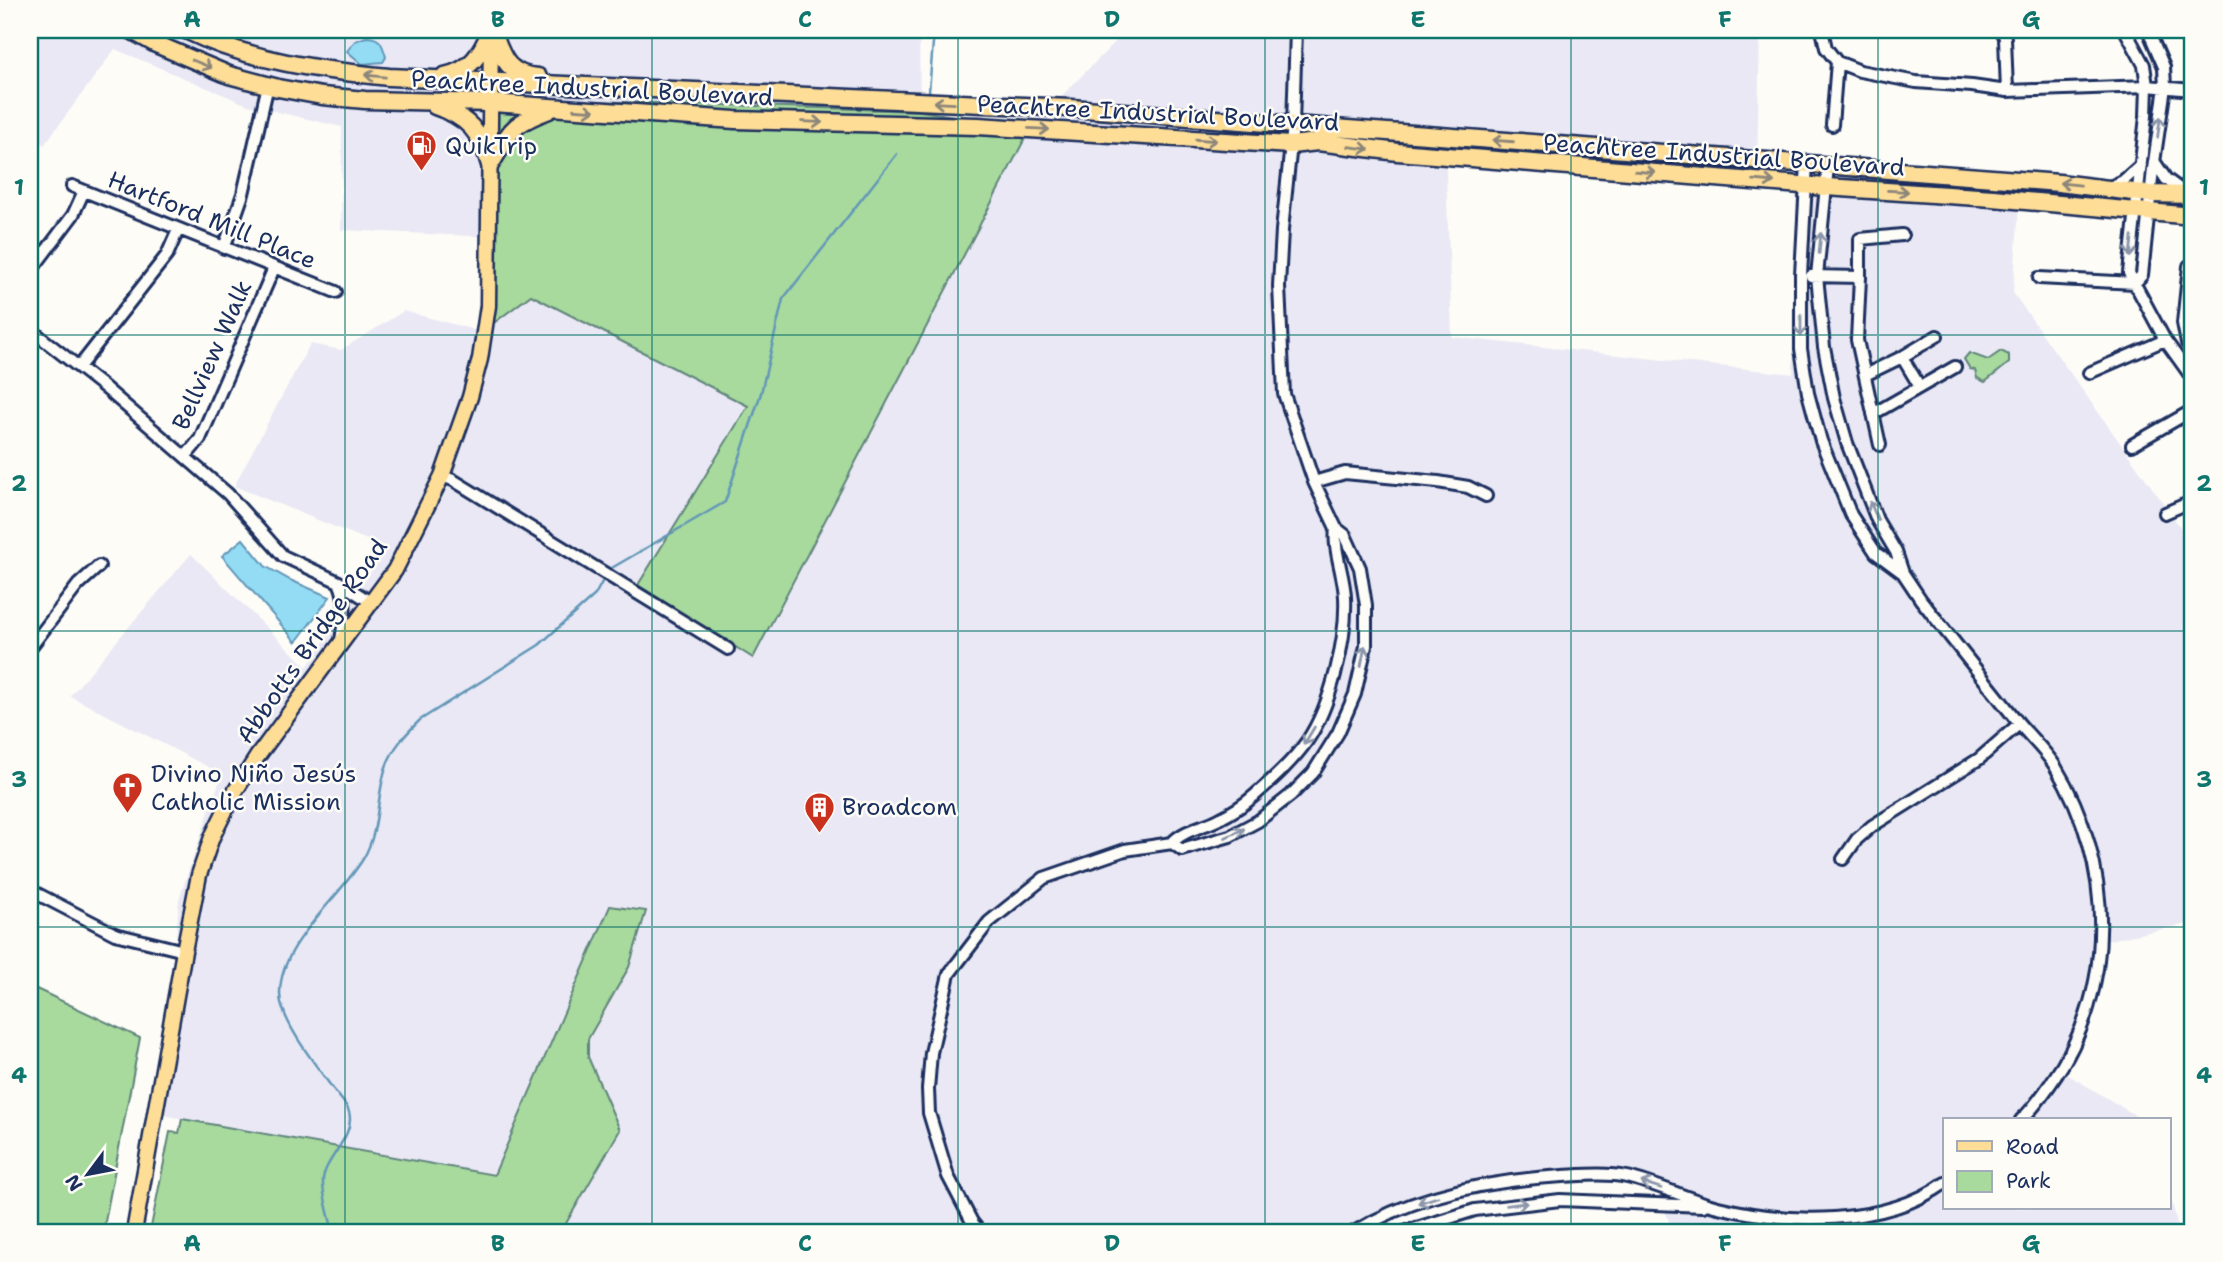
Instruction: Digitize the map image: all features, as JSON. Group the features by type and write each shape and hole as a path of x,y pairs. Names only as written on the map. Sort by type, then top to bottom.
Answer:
{"highway":[{"name":"Peachtree Industrial Boulevard","path":"131,30 156,44 229,75 322,96 365,100 492,103 735,120 1057,130 1291,145 1318,142 1398,152 2193,216"},
{"name":"Peachtree Industrial Boulevard","path":"186,30 253,56 325,70 430,79 1071,108 1807,163 2192,195"},
{"path":"430,79 465,69 480,55 491,30"},
{"path":"491,30 503,59 513,70 524,76 549,78 570,86"},
{"path":"419,101 453,111 470,124 484,144 490,165"},
{"path":"490,165 510,132 523,120 554,108"}],"main road":[{"name":"Abbotts Bridge Road","path":"134,1232 199,875 216,828 257,757 394,570 442,476 470,397 480,359 489,296 491,30"}],"street":[{"path":"1172,843 1182,850 1230,836 1258,821 1291,795 1313,773 1338,733 1355,694 1366,646 1366,605 1360,568 1345,535 1336,528 1314,482 1284,394 1279,286 1293,125 1296,30"},
{"path":"1822,30 1826,48 1837,62 1860,71 1916,82 2007,91 2147,86 2193,90"},
{"path":"2002,30 2006,38 2007,91"},
{"path":"2125,30 2144,65 2147,86 2141,165 2143,211 2129,273 2168,345 2193,379"},
{"path":"2144,193 2154,161 2165,87 2164,67 2148,30"},
{"path":"1832,125 1837,62"},
{"path":"224,248 243,194 268,85"},
{"path":"2154,161 2174,187 2192,195"},
{"path":"1807,163 1801,275 1801,349 1808,393 1821,441 1851,515 1876,552 1903,573"},
{"path":"2107,188 2123,181 2141,165"},
{"path":"1828,166 1817,276 1827,365 1843,432 1877,520 1896,552 1903,573 1921,600 2054,765 2080,814 2094,860 2101,907 2100,946 2096,978 2085,1021 2064,1065 2032,1111 2023,1118"},
{"name":"Hartford Mill Place","path":"72,186 83,193 336,292"},
{"path":"30,272 73,215 83,193"},
{"path":"79,367 167,255 178,230"},
{"path":"1880,445 1857,340 1860,239 1902,235"},
{"path":"2089,373 2168,345 2190,342 2183,323 2189,266"},
{"name":"Bellview Walk","path":"185,457 200,439 274,268"},
{"path":"1801,275 1860,277"},
{"path":"2039,278 2135,283"},
{"path":"30,329 79,367 228,494 283,556 339,582 372,603"},
{"path":"1865,375 1937,336"},
{"path":"1902,357 1920,387"},
{"path":"1873,414 1955,367"},
{"path":"2132,445 2193,410"},
{"path":"1314,482 1345,473 1358,474 1468,487 1486,496"},
{"path":"442,476 453,480 728,649"},
{"path":"2165,513 2193,501"},
{"path":"980,1232 948,1176 929,1113 931,1053 949,974 989,922 1044,878 1125,850 1172,843 1178,836 1220,819 1252,798 1307,740 1329,693 1340,656 1345,598 1335,538 1336,528"},
{"path":"30,648 78,585 99,566"},
{"path":"339,582 345,595 341,641"},
{"path":"1843,859 1857,839 1872,825 1979,760 2019,724"},
{"path":"30,890 115,934 184,951"},
{"path":"1354,1232 1428,1198 1522,1179 1596,1174 1626,1177 1716,1207 1768,1217 1817,1219 1849,1216 1903,1204 1943,1184"},
{"path":"1404,1232 1475,1210 1560,1200 1716,1207"}],"shaded area":[{"path":"30,30 919,30 920,111 494,98 494,237 341,230 342,127 248,105 115,49 44,145 30,134"},
{"path":"1127,30 1760,30 1757,167 1445,144 1452,337 1793,374 1797,202 1790,175 1812,178 2021,178 2013,293 2193,545 2193,923 2094,943 2088,1023 2060,1070 2140,1118 1943,1118 1943,1210 2170,1210 2170,1193 2179,1232 1673,1232 1656,1187 1617,1181 1464,1190 1411,1209 1363,1232 527,1232 492,1175 163,1115 179,899 222,774 70,696 191,554 307,667 387,548 234,486 310,344 341,350 404,311 482,332 531,295 748,406 638,585 1031,127"}],"green space":[{"path":"494,98 920,111 1031,127 753,658 638,585 748,406 531,295 482,332"},
{"path":"2001,351 2009,355 2009,363 1985,382 1977,378 1975,370 1970,369 1964,359 1969,353 1988,360"},
{"path":"610,906 646,911 629,967 588,1039 588,1057 620,1130 561,1232 150,1232 170,1132 179,1133 182,1119 494,1175"},
{"path":"30,986 140,1038 103,1232 30,1232"}],"water":[{"path":"366,37 380,42 386,57 383,62 362,64 347,51 355,41"},
{"path":"243,539 265,566 330,597 296,642 222,556"}],"waterway":[{"path":"929,92 934,30"},
{"path":"610,569 725,502 761,393 783,299 897,154"},
{"path":"333,1232 323,1180 328,1164 348,1130 349,1112 292,1030 281,1004 283,975 290,957 312,922 363,859 372,837 386,767 392,753 405,736 420,720 539,645 595,595 602,582"},
{"path":"1642,1227 1645,1232"}],"place":[{"name":"QuikTrip","path":"422,173"},
{"name":"Divino Niño Jesús Catholic Mission","path":"128,815"},
{"name":"Broadcom","path":"819,834"}]}
